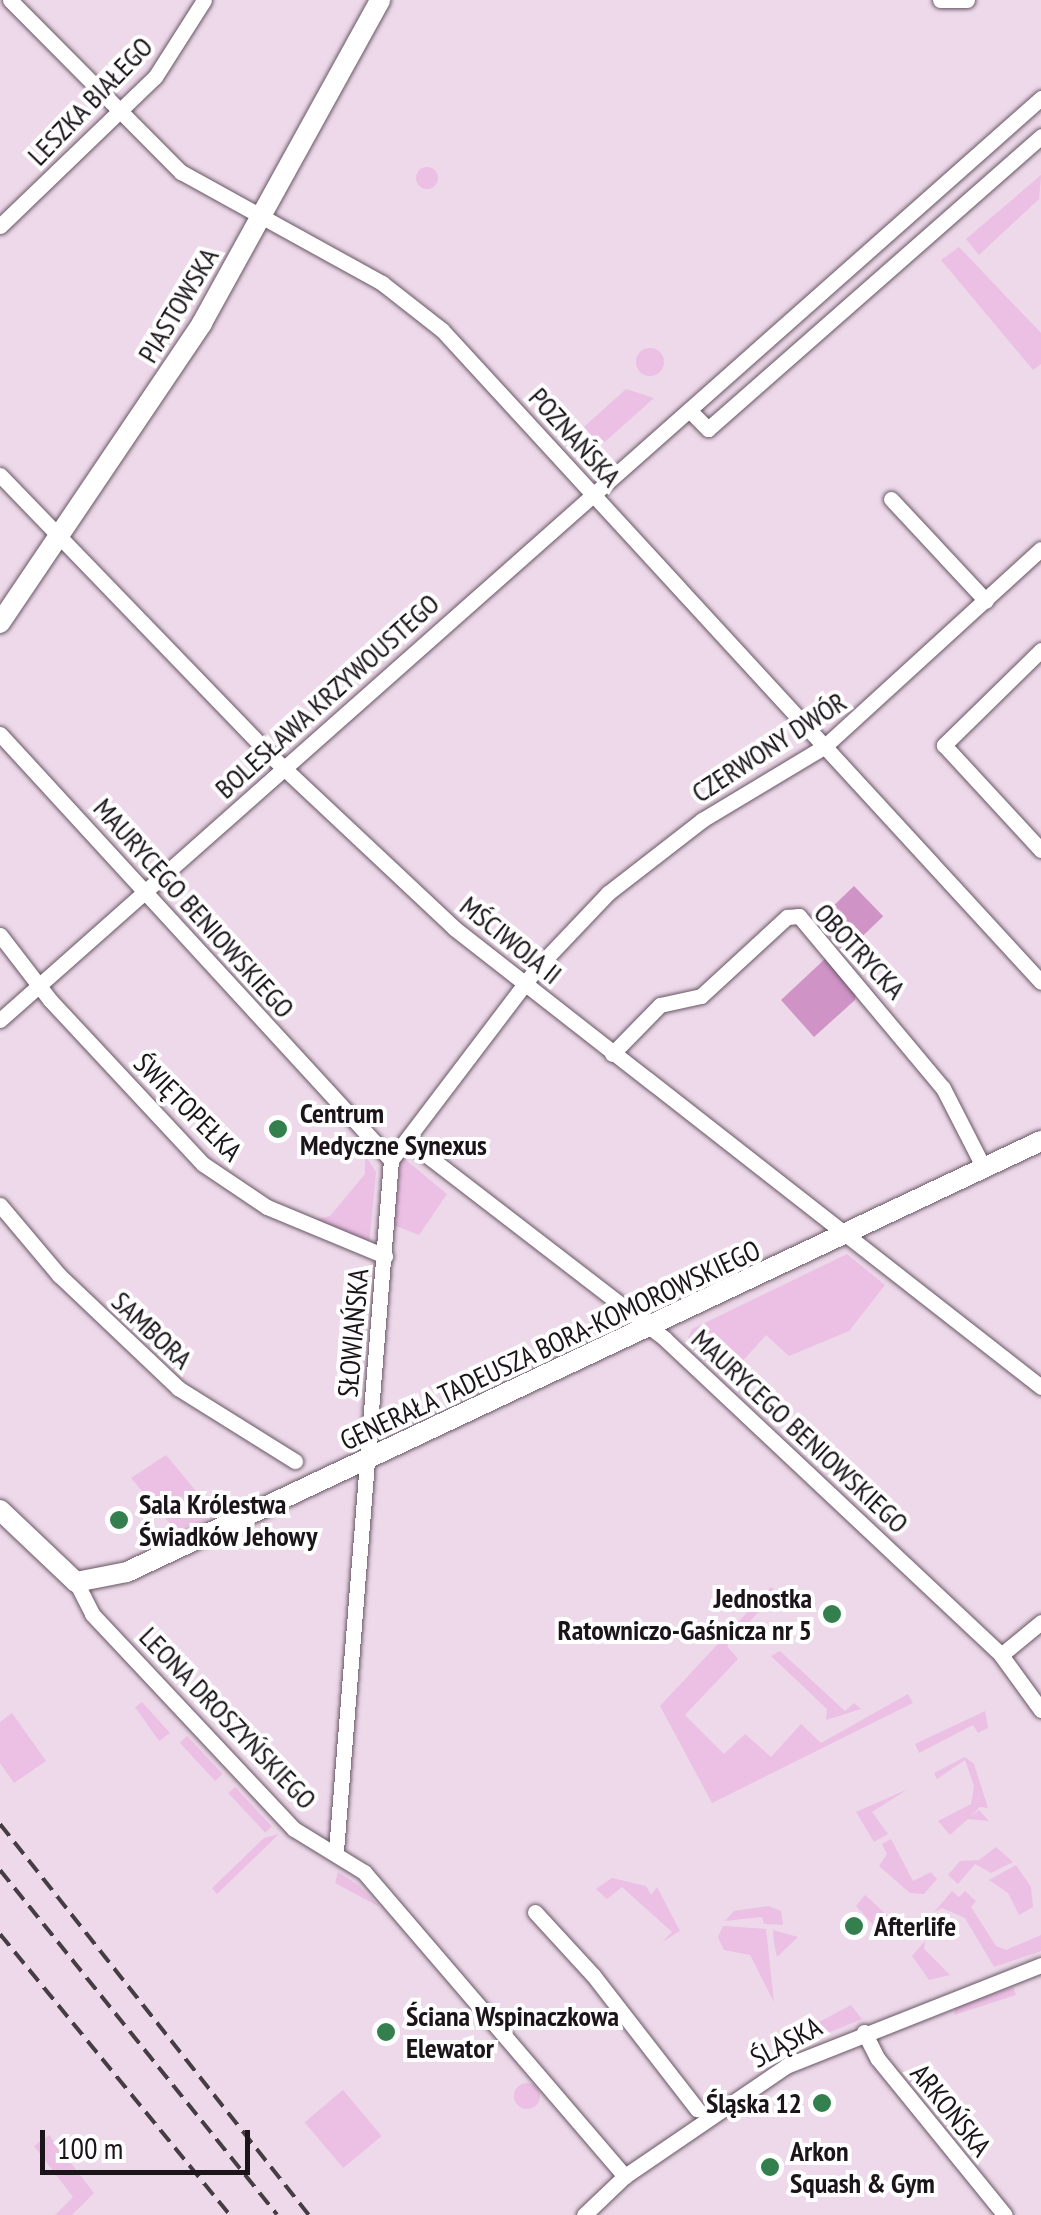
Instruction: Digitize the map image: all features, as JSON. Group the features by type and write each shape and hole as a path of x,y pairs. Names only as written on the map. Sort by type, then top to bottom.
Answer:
{"street":[{"path":"0,8 9,0"},
{"name":"POZNAŃSKA","path":"9,0 181,172 419,309 1041,982"},
{"name":"LESZKA BIAŁEGO","path":"0,226 162,68 204,0"},
{"name":"PIASTOWSKA","path":"0,623 191,341 380,0"},
{"path":"940,0 968,0"},
{"name":"BOLESŁAWA KRZYWOUSTEGO","path":"0,1020 1041,98"},
{"path":"689,410 708,429 1041,136"},
{"name":"MŚCIWOJA II","path":"0,475 57,540 454,928 1041,1387"},
{"path":"891,499 986,600"},
{"name":"CZERWONY DWÓR","path":"524,984 654,854 825,746 1041,549"},
{"path":"1041,650 944,746 1041,850"},
{"name":"MAURYCEGO BENIOWSKIEGO","path":"0,734 391,1160"},
{"name":"OBOTRYCKA","path":"612,1054 660,1004 696,999 795,915 902,1034 942,1088 984,1168"},
{"name":"ŚWIĘTOPEŁKA","path":"0,935 202,1164 268,1207 385,1256"},
{"path":"391,1160 524,984"},
{"name":"MAURYCEGO BENIOWSKIEGO","path":"407,1140 650,1329 1001,1655 1041,1710"},
{"name":"GENERAŁA TADEUSZA BORA-KOMOROWSKIEGO","path":"76,1582 147,1564 1041,1141"},
{"name":"SŁOWIAŃSKA","path":"336,1851 391,1160"},
{"name":"SAMBORA","path":"0,1205 52,1267 148,1362 207,1411 295,1462"},
{"name":"LEONA DROSZYŃSKIEGO","path":"0,1510 76,1582 92,1614 294,1829 336,1851 364,1872 625,2176"},
{"path":"1001,1655 1041,1622"},
{"path":"535,1912 562,1935 697,2109"},
{"name":"ŚLĄSKA","path":"584,2215 625,2176 786,2066 864,2032 1041,1966"},
{"name":"ARKOŃSKA","path":"864,2032 878,2059 1005,2215"}],"shaded area":[{"path":"423,167 431,167 438,178 431,189 423,189 416,182 416,174"},
{"path":"1041,175 1039,199 979,255 966,239"},
{"path":"959,247 1041,333 1041,364 1033,370 941,260"},
{"path":"650,348 660,352 664,362 660,372 650,376 640,372 636,362 640,352"},
{"path":"626,389 654,398 589,456 559,433 576,434"},
{"path":"854,886 883,916 845,953 816,923"},
{"path":"827,957 856,990 855,1000 814,1037 781,1000"},
{"path":"365,1155 376,1172 369,1246 314,1220 330,1216 365,1174"},
{"path":"401,1156 447,1194 419,1235 394,1225"},
{"path":"847,1254 885,1285 849,1331 789,1356 766,1335 729,1376 688,1338 692,1329"},
{"path":"166,1455 216,1515 178,1533 131,1478"},
{"path":"771,1587 777,1592 727,1646 738,1659 685,1715 724,1754 745,1734 771,1757 801,1724 821,1743 908,1694 913,1703 712,1803 660,1706"},
{"path":"780,1651 845,1711 854,1703 861,1709 826,1720 827,1709 771,1656"},
{"path":"142,1702 170,1733 159,1741 135,1707"},
{"path":"985,1711 988,1728 978,1733 973,1725 919,1753 915,1744"},
{"path":"12,1713 46,1761 14,1783 0,1763 0,1722"},
{"path":"187,1736 222,1774 215,1781 180,1743"},
{"path":"965,1757 974,1764 988,1808 980,1807 969,1818 979,1810 989,1821 968,1819 950,1835 938,1821 971,1804 974,1786 965,1760 937,1779 934,1773"},
{"path":"235,1787 272,1826 265,1833 228,1793"},
{"path":"908,1789 872,1812 888,1834 874,1842 856,1812"},
{"path":"279,1834 217,1894 212,1888 264,1838"},
{"path":"891,1839 913,1881 931,1872 937,1879 924,1894 910,1893 879,1866 887,1854 882,1844"},
{"path":"996,1847 1013,1862 991,1873 975,1864 958,1884 948,1875 960,1861 979,1860"},
{"path":"1016,1865 1031,1887 1033,1907 1019,1915 1008,1893 989,1880"},
{"path":"338,1872 358,1885 380,1907 335,1883"},
{"path":"612,1878 646,1886 651,1895 657,1887 680,1931 662,1942 672,1932 622,1887 607,1899 596,1889"},
{"path":"952,1891 959,1897 965,1891 976,1901 971,1907 996,1946 1006,1950 1041,1935 1041,1951 994,1967 965,1918 942,1908 934,1912"},
{"path":"865,1895 888,1916 874,1926 856,1906"},
{"path":"768,1906 781,1911 783,1925 764,1924 762,1917 725,1921 734,1911"},
{"path":"723,1926 766,1929 774,2002 750,1955 724,1950 718,1937"},
{"path":"773,1930 798,1937 777,1957 774,1943"},
{"path":"925,1941 924,1949 950,1975 929,1980 912,1956"},
{"path":"1013,1987 1016,1995 954,2015 955,2008"},
{"path":"851,2005 862,2019 823,2035 808,2028"},
{"path":"527,2083 536,2087 540,2096 536,2105 527,2109 518,2105 514,2096 518,2087"},
{"path":"343,2090 382,2136 343,2168 305,2122"},
{"path":"49,2135 94,2193 72,2215 55,2215 73,2197 34,2146"}],"railway":[{"path":"0,1824 309,2215"},
{"path":"0,1870 277,2215"},
{"path":"0,1934 230,2215"}],"place":[{"name":"Centrum Medyczne Synexus","path":"278,1129"},
{"name":"Sala Królestwa Świadków Jehowy","path":"119,1520"},
{"name":"Jednostka Ratowniczo-Gaśnicza nr 5","path":"832,1614"},
{"name":"Afterlife","path":"854,1926"},
{"name":"Ściana Wspinaczkowa Elewator","path":"386,2032"},
{"name":"Śląska 12","path":"822,2103"},
{"name":"Arkon Squash & Gym","path":"770,2167"}]}
